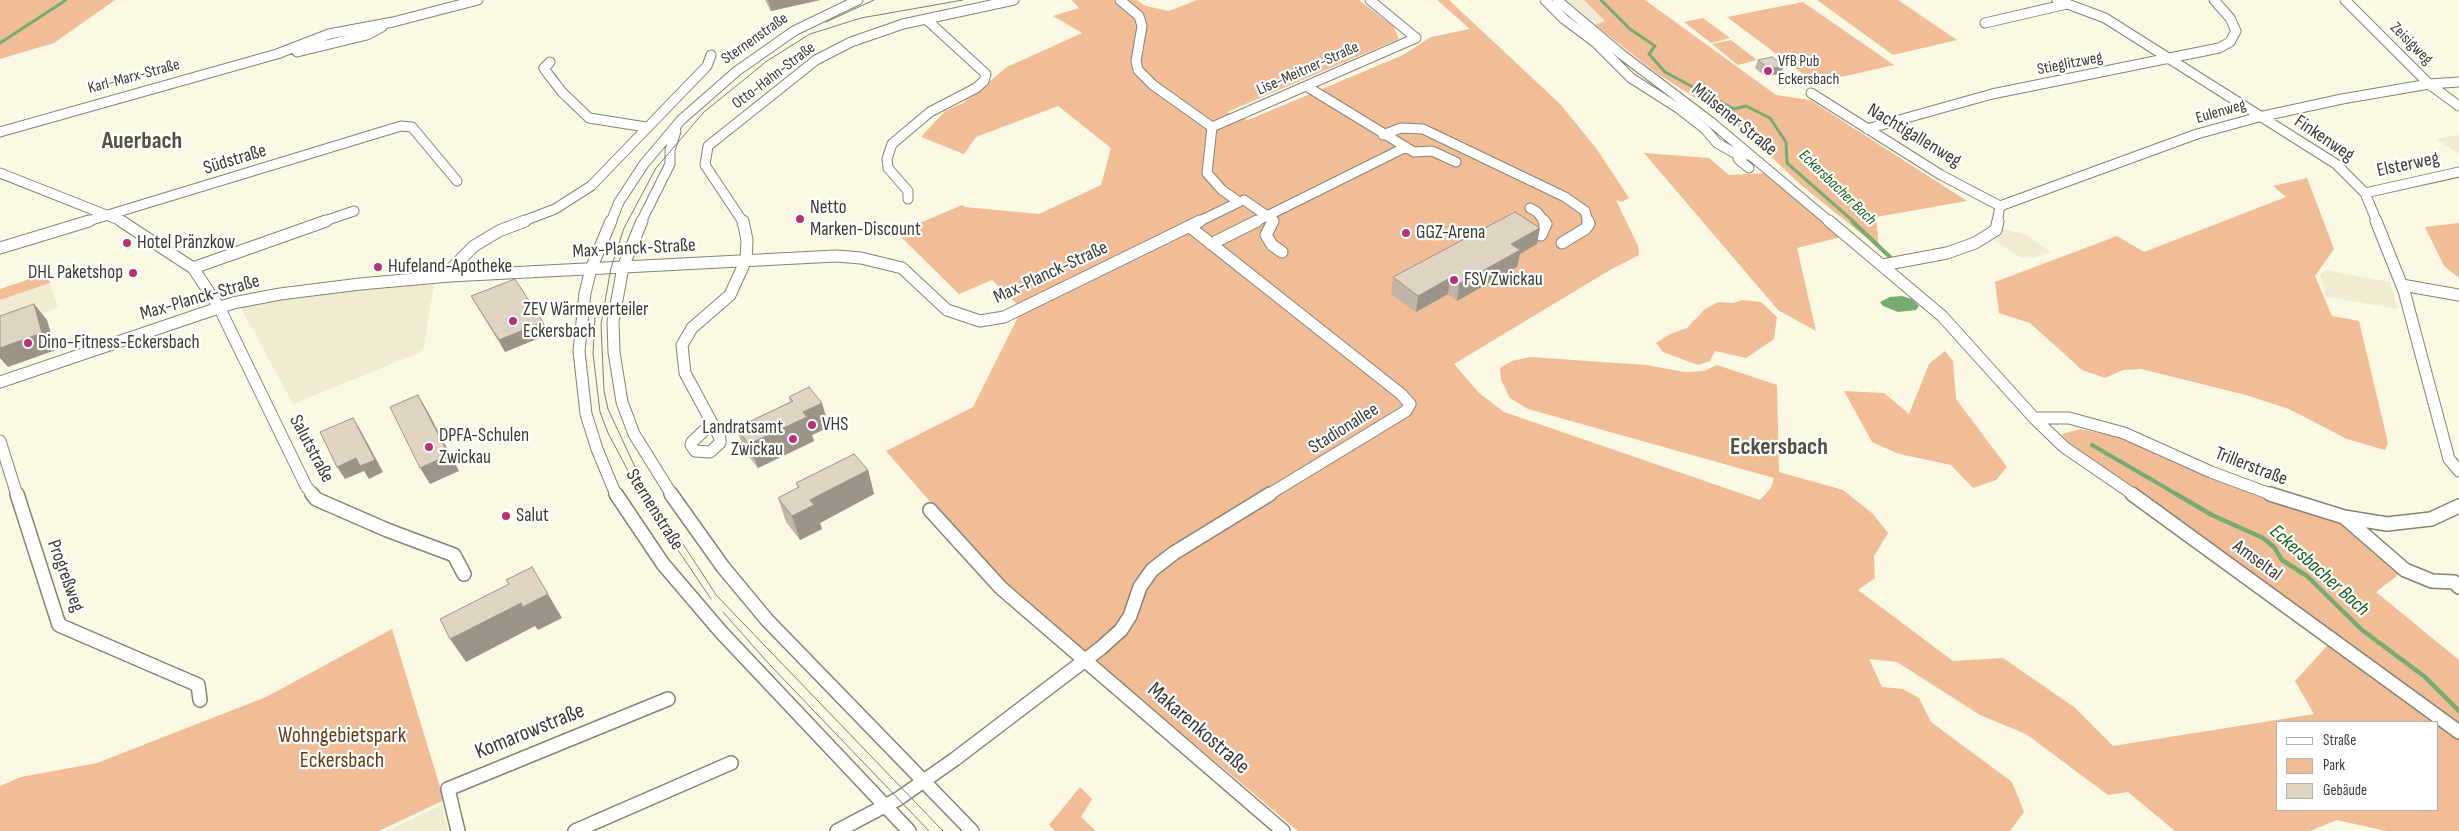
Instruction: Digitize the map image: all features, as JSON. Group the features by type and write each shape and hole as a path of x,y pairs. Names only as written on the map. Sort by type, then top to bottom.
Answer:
{"street":[{"name":"Karl-Marx-Straße","path":"0,132 277,54 336,44 367,35 393,22 478,0"},
{"name":"Sternenstraße","path":"858,0 794,31 737,71 681,120 644,164 619,202 591,269 585,293 579,351 581,382 589,423 616,495 663,564 721,632 908,831"},
{"name":"Otto-Hahn-Straße","path":"746,260 745,226 742,218 705,165 708,146 816,60 851,42 903,24 1014,0"},
{"path":"1120,0 1139,16 1142,26 1136,61 1138,70 1153,85 1212,127 1207,172 1222,190 1274,222 1267,230 1268,240 1282,252"},
{"name":"Lise-Meitner-Straße","path":"1212,127 1416,38 1370,0"},
{"path":"1545,0 1564,19 1596,43 1631,78 1678,108 1705,129 1717,143 1738,155 1750,155"},
{"name":"Mülsener Straße","path":"1557,0 1620,54 1750,155 1942,316 2034,418"},
{"name":"Finkenweg","path":"2057,0 2105,18 2172,59 2259,117 2336,164 2365,192 2402,285 2449,459 2459,471"},
{"name":"Stieglitzweg","path":"1867,128 1992,94 2219,48 2230,42 2236,30 2230,18 2214,0"},
{"name":"Zeisigweg","path":"2345,0 2429,84 2459,106"},
{"path":"1985,23 2067,4"},
{"path":"908,199 908,191 888,168 887,159 892,144 930,112 976,88 984,81 986,74 927,20"},
{"path":"450,276 452,268 474,246 499,231 555,209 591,186 707,66 711,55"},
{"path":"550,62 544,68 548,74 562,92 589,118 616,124 646,127"},
{"name":"Eulenweg","path":"2000,206 2025,198 2119,160 2196,134 2259,117 2342,99 2429,84 2459,82"},
{"path":"1306,86 1383,135 1414,152 1432,151 1456,162"},
{"name":"Nachtigallenweg","path":"1811,93 1941,175 2000,206"},
{"name":"Sternenstraße","path":"681,120 671,144 670,164 642,220 624,267 613,322 614,352 622,402 634,434 684,515 723,567 767,620 972,831"},
{"name":"Südstraße","path":"0,248 402,126 412,126 457,181"},
{"path":"1383,135 1401,128 1423,129 1565,197 1585,211 1589,224 1586,229 1562,243"},
{"path":"1211,244 1406,147"},
{"path":"1738,155 1738,159 1749,168"},
{"name":"Elsterweg","path":"2365,192 2459,172"},
{"name":"Salutstraße","path":"0,173 107,217 124,222 193,268 219,307 302,477 316,499 387,530 454,555 464,574"},
{"name":"Max-Planck-Straße","path":"0,382 219,307 280,294 360,284 450,276 836,256 902,268 947,310 980,321 1004,317 1242,201"},
{"path":"1883,265 1946,254 1974,244 1996,230 2000,206"},
{"path":"1530,208 1541,216 1546,224 1541,236"},
{"path":"193,268 354,211"},
{"name":"Stadionallee","path":"1086,659 1121,630 1130,616 1140,587 1152,570 1174,553 1406,411 1410,404 1400,394 1190,227"},
{"path":"712,423 685,373 682,345 692,328 730,295 746,260"},
{"path":"2402,285 2459,295"},
{"name":"Trillerstraße","path":"2034,418 2069,418 2124,433 2220,476 2294,503 2344,518 2387,524 2431,519 2459,506"},
{"name":"Amseltal","path":"2034,418 2064,447 2178,526 2459,732"},
{"name":"Progreßweg","path":"0,442 60,625 198,685 200,700"},
{"name":"Makarenkostraße","path":"930,510 1001,588 1086,659 1283,831"},
{"path":"2344,518 2405,570 2432,581 2457,583"},
{"path":"837,831 886,807 922,780 955,759 1086,659"},
{"name":"Komarowstraße","path":"458,831 448,789 668,699"},
{"path":"574,831 731,763"}],"shaded area":[{"path":"1564,0 1584,0 1605,21 1595,25"},
{"path":"2459,135 2459,154 2436,139"},
{"path":"2001,229 2025,234 2051,252 2036,257 2021,258 1994,240"},
{"path":"2325,270 2390,282 2398,309 2327,297 2320,275"},
{"path":"50,283 58,308 0,328 0,300"},
{"path":"434,284 423,351 293,404 241,308 287,297 374,287"},
{"path":"1902,296 1912,299 1919,306 1916,310 1898,312 1883,306 1880,302 1890,297"},
{"path":"442,805 448,831 386,831"}],"green space":[{"path":"0,0 115,0 54,43 0,59"},
{"path":"1071,0 1136,0 1146,6 1169,11 1197,0 1359,0 1394,27 1399,39 1227,112 1248,120 1403,55 1431,37 1470,29 1437,0 1449,0 1560,104 1596,148 1629,198 1622,202 1616,200 1638,246 1639,255 1610,270 1454,364 1479,393 1504,412 1760,500 1771,488 1774,478 1528,409 1510,398 1501,380 1500,368 1512,361 1530,357 1646,365 1685,372 1704,371 1717,365 1777,385 1779,472 1843,490 1873,514 1888,533 1874,556 1875,578 1858,590 1953,661 2003,658 2074,707 2113,746 2314,714 2295,681 2337,635 2245,567 2069,445 2062,434 2080,429 2122,438 2206,476 2295,510 2346,524 2402,572 2376,592 2459,660 2459,831 2386,831 2337,820 2310,831 2175,831 2128,792 2108,795 2026,734 1980,715 1897,662 1869,659 1882,687 1903,689 1919,698 1931,722 2012,782 2024,812 2010,831 1298,831 994,575 886,451 973,407 1022,309 992,280 959,294 897,233 962,205 965,207 1039,214 1101,185 1111,148 1058,106 976,137 964,154 921,137 945,111 963,103 1007,67 1082,33 1053,16 1079,8"},
{"path":"1584,0 1645,0 1776,95 1810,100 1967,201 1876,217 1879,248 1801,185 1736,124 1655,72 1595,25 1605,21"},
{"path":"1817,0 1898,0 1957,40 1893,55"},
{"path":"1803,2 1894,65 1815,83 1727,17"},
{"path":"1703,18 1730,38 1711,43 1684,22"},
{"path":"1731,40 1757,60 1738,65 1712,44"},
{"path":"1644,153 1709,158 1729,175 1766,173 1841,237 1797,248 1816,331 1778,310"},
{"path":"2307,178 2334,249 2315,276 2332,316 2359,321 2388,443 2385,450 2347,439 2289,409 2246,395 2141,369 2123,370 2105,378 2082,370 2030,323 1999,313 1995,282 2117,236 2144,252 2286,197 2273,186"},
{"path":"2459,223 2459,278 2444,266 2425,227"},
{"path":"48,273 50,283 0,300 0,289"},
{"path":"1742,300 1761,302 1777,317 1774,339 1746,358 1715,351 1710,361 1698,365 1663,352 1656,343 1670,334 1687,328 1705,309 1718,302 1734,303"},
{"path":"1945,351 1953,361 1956,399 2007,467 1996,480 1973,488 1951,465 1899,454 1872,442 1844,391 1884,393 1909,414 1929,364"},
{"name":"Wohngebietspark Eckersbach","path":"392,629 444,800 379,831 0,831 0,786 21,777 97,763 266,697"},
{"path":"1080,787 1092,799 1081,817 1096,831 1055,831 1049,825"}],"building":[{"path":"1772,57 1784,66 1769,69 1758,60"},
{"path":"1515,212 1540,228 1511,244 1520,250 1459,284 1450,278 1418,296 1393,277"},
{"name":"ZEV Wärmeverteiler Eckersbach","path":"515,279 543,322 499,340 471,296"},
{"path":"34,304 42,333 0,348 0,316"},
{"path":"809,387 822,403 803,412 807,417 749,444 736,428 793,401 789,397"},
{"name":"DPFA-Schulen Zwickau","path":"418,395 449,455 420,468 390,407"},
{"path":"353,418 375,460 360,466 356,458 337,467 320,432"},
{"path":"854,454 868,470 810,500 814,505 792,516 778,498 799,487 796,483"},
{"path":"532,567 548,594 523,607 521,603 450,639 440,619 509,584 506,580"}],"waterway":[{"path":"0,43 66,0"},
{"name":"Eckersbacher Bach","path":"1601,0 1630,29 1655,46 1649,54 1665,72 1734,109 1746,106 1770,118 1786,142 1787,163 1854,222"},
{"name":"Eckersbacher Bach","path":"1852,221 1890,257"},
{"name":"Eckersbacher Bach","path":"2092,445 2178,495"},
{"name":"Eckersbacher Bach","path":"2176,494 2212,515 2263,538 2274,547 2282,560 2307,576 2362,630 2425,677 2459,711"}],"tram line":[{"path":"826,22 874,0"},
{"path":"943,831 717,596 641,480 608,409 604,391 601,324 611,268 624,228 656,168 704,112 767,61 810,34 861,18 963,0"},
{"path":"595,318 593,353 600,412 608,433 633,480"},
{"path":"647,504 711,599"},
{"path":"723,612 770,665 929,831"}],"place":[{"name":"VfB Pub Eckersbach","path":"1768,71"},
{"name":"Netto Marken-Discount","path":"800,219"},
{"name":"GGZ-Arena","path":"1406,233"},
{"name":"Hotel Pränzkow","path":"127,243"},
{"name":"Hufeland-Apotheke","path":"378,267"},
{"name":"DHL Paketshop","path":"133,273"},
{"name":"FSV Zwickau","path":"1454,280"},
{"name":"ZEV Wärmeverteiler Eckersbach","path":"513,321"},
{"name":"Dino-Fitness-Eckersbach","path":"28,343"},
{"name":"VHS","path":"812,425"},
{"name":"Landratsamt Zwickau","path":"793,439"},
{"name":"DPFA-Schulen Zwickau","path":"429,447"},
{"name":"Salut","path":"506,516"}],"district":[{"name":"Auerbach","path":"142,142"},
{"name":"Eckersbach","path":"1779,448"}]}
